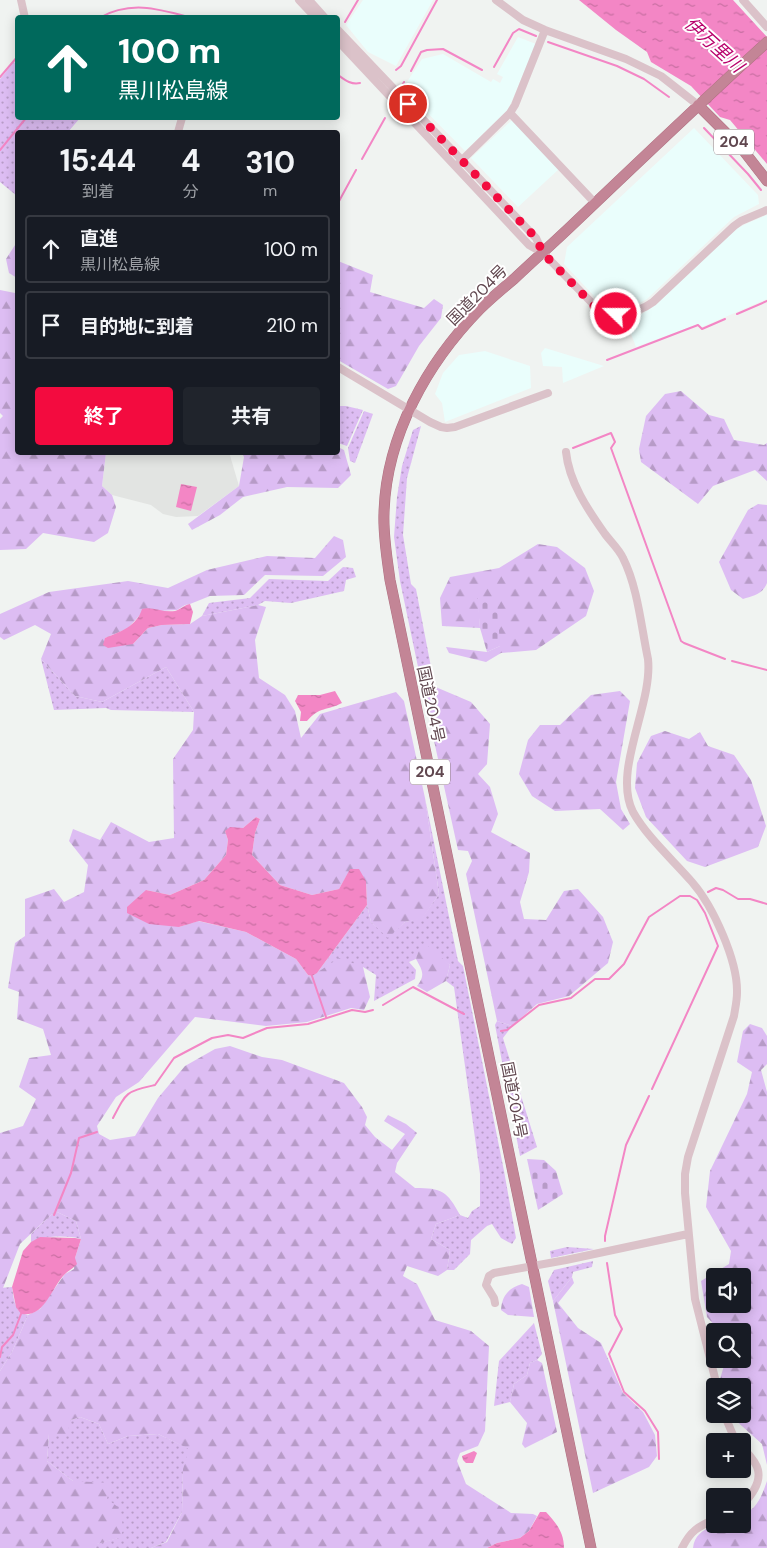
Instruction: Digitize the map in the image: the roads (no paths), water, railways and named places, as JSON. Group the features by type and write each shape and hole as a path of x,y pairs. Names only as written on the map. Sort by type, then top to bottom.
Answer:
{"highway":[{"name":"204","path":"767,42 698,105 743,150 767,181"},
{"name":"国道204号","path":"591,1548 470,959 413,694 388,565 384,514 387,476 397,438 409,408 438,361 467,323 698,105"}],"street":[{"path":"21,0 24,15"},
{"path":"299,0 313,15"},
{"path":"309,0 323,15"},
{"path":"496,0 523,20 545,30 626,59 661,76 698,105"},
{"path":"743,0 767,26"},
{"path":"455,166 515,105 545,30"},
{"path":"340,32 536,238 543,253"},
{"path":"340,43 529,245 543,253 594,306 604,310 616,314 624,314 646,308 734,226 767,210"},
{"path":"510,112 596,203"},
{"path":"340,368 430,422 447,428 548,393"},
{"path":"566,452 567,465 590,513 622,555 628,568 648,658 649,668 645,696 629,762 627,781 628,796 633,812 708,902 730,954 736,977 737,994 734,1016 688,1157 684,1192 696,1299 715,1378"},
{"path":"495,1303 486,1285 489,1276 494,1273 688,1234"},
{"path":"751,1458 759,1471 757,1485 751,1496"},
{"path":"682,1548 688,1536 698,1526 706,1523"}],"water":[{"name":"伊万里川","path":"579,0 733,0 767,37 767,164 730,120 720,117 691,86 651,62 647,52"},
{"path":"181,484 197,487 191,511 176,507"},
{"path":"190,604 193,612 190,624 162,625 148,628 133,644 108,648 103,645 105,638 122,631 132,624 140,615 142,609 175,611"},
{"path":"335,691 342,703 316,713 307,721 300,721 301,712 295,701 298,695 320,695"},
{"path":"256,817 260,819 255,833 252,855 280,885 312,895 339,889 350,869 359,869 366,881 367,905 317,973 312,976 308,975 296,959 246,932 199,921 179,927 149,924 127,913 127,907 146,890 170,895 204,880 226,855 228,840 225,831 230,827 243,828"},
{"path":"40,1237 81,1239 75,1258 77,1264 60,1280 42,1307 29,1314 21,1314 16,1307 12,1287 23,1251 31,1242"},
{"path":"474,1451 477,1453 473,1463 466,1463 462,1456"},
{"path":"540,1512 546,1512 556,1524 563,1537 564,1548 487,1548 497,1543 520,1538 529,1531"}],"waterway":[{"path":"345,22 358,0"},
{"path":"396,70 401,66 437,0"},
{"path":"105,15 122,9 134,8 157,9 180,15"},
{"path":"494,67 513,33 519,29 536,36"},
{"path":"548,42 617,66 644,79 669,97"},
{"path":"411,71 421,52 443,49 482,70"},
{"path":"0,77 15,60"},
{"path":"340,76 351,83 360,83"},
{"path":"402,86 404,82"},
{"path":"362,159 385,118"},
{"path":"16,130 24,120"},
{"path":"704,128 761,190"},
{"path":"0,150 15,132"},
{"path":"340,199 356,170"},
{"path":"737,314 767,301"},
{"path":"607,360 698,325 702,329 725,319"},
{"path":"573,448 611,433 615,442 611,448 681,641 725,659"},
{"path":"732,661 767,670"},
{"path":"708,892 716,888 738,899 750,899 767,904"},
{"path":"501,1031 507,1030 539,1005 571,998 595,979 609,979 624,964 649,917 680,896 690,896 697,900 705,913 718,946 652,1089"},
{"path":"312,976 326,1017"},
{"path":"383,1005 413,987 464,1014"},
{"path":"113,1118 121,1102 128,1094 138,1089 155,1085 174,1058 212,1038 228,1035 243,1038 267,1028 308,1024 352,1010 365,1012 373,1010"},
{"path":"605,1241 626,1145 649,1096"},
{"path":"54,1215 71,1173 79,1138 97,1132"},
{"path":"607,1263 615,1315 622,1329 609,1354 624,1392 645,1411 658,1432 659,1459"},
{"path":"0,1357 2,1347 13,1335 21,1314"}]}
